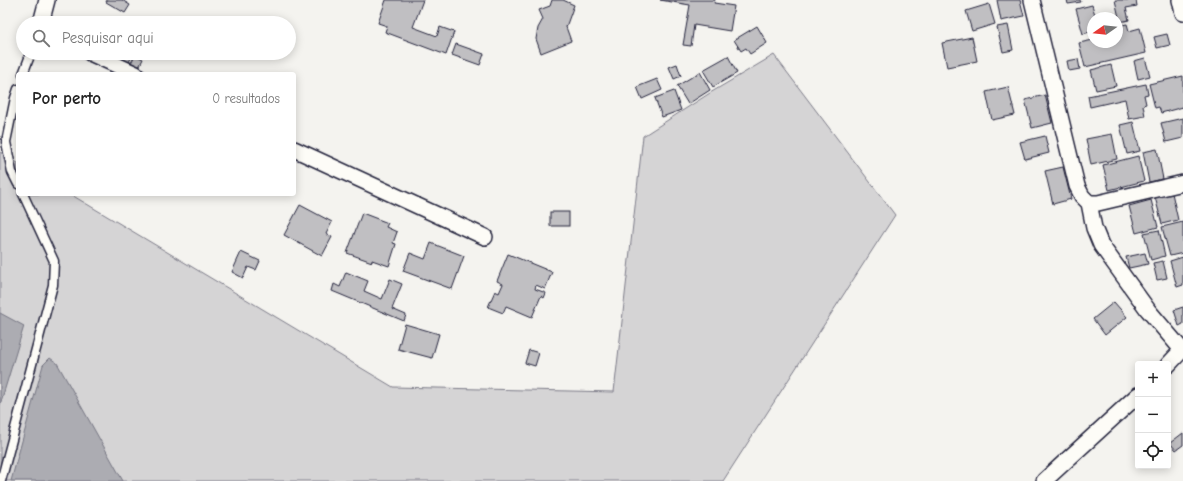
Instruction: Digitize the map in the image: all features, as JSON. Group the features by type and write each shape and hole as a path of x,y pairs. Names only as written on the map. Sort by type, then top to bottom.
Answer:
{"street":[{"path":"43,16 47,0"},
{"path":"1032,0 1078,186 1082,196 1089,203 1094,228 1100,246 1148,310 1183,350 1171,362"},
{"path":"105,60 132,72"},
{"path":"296,150 485,237"},
{"path":"1089,203 1098,203 1183,183"},
{"path":"1044,481 1136,397"}],"lane":[{"path":"25,72 29,60"},
{"path":"16,95 6,142 12,172 16,180"},
{"path":"0,481 54,285 54,261 24,196"}],"shaded area":[{"path":"774,55 895,215 723,481 0,481 0,152 16,162 16,196 73,196 393,387 614,392 643,136 710,93"},
{"path":"0,313 24,326 0,405"},
{"path":"50,358 57,363 123,481 11,481 43,365"}],"building":[{"path":"107,0 122,0 130,5 125,13 106,2"},
{"path":"386,0 423,0 413,27 437,36 440,27 454,32 446,55 385,32 387,26 378,23"},
{"path":"552,0 563,0 574,5 566,27 571,41 541,53 536,39 538,28 543,19 539,10 550,6"},
{"path":"660,0 715,0 714,3 734,6 730,31 694,25 691,46 683,45 690,5"},
{"path":"997,0 1020,0 1024,16 1001,21"},
{"path":"1067,0 1080,0 1081,2 1068,4"},
{"path":"1115,0 1136,0 1137,6 1126,8 1129,20 1123,21 1123,12 1118,12"},
{"path":"989,4 995,24 972,31 966,11"},
{"path":"1092,5 1094,12 1087,12 1087,33 1083,34 1076,9"},
{"path":"1127,24 1129,31 1140,28 1146,53 1085,67 1079,43 1087,41 1087,48 1123,48 1123,25"},
{"path":"1008,25 1013,50 1003,52 997,27"},
{"path":"757,26 767,43 750,54 746,48 741,51 734,40"},
{"path":"1167,34 1170,45 1157,48 1154,37"},
{"path":"972,37 977,61 947,67 942,43"},
{"path":"456,44 484,54 480,65 452,55"},
{"path":"728,56 737,73 713,87 703,70"},
{"path":"1145,58 1150,76 1138,79 1134,61"},
{"path":"1078,59 1080,69 1069,71 1067,61"},
{"path":"120,60 130,60 128,64"},
{"path":"132,60 142,60 139,67 131,63"},
{"path":"677,64 681,76 674,79 669,67"},
{"path":"1111,65 1116,86 1096,90 1091,70"},
{"path":"700,72 710,90 688,104 677,86"},
{"path":"1183,76 1183,107 1161,113 1159,107 1155,108 1149,84"},
{"path":"657,79 662,90 642,99 637,87"},
{"path":"1146,84 1148,94 1144,95 1146,104 1143,105 1145,116 1129,119 1125,99 1090,107 1088,96"},
{"path":"1008,87 1015,115 992,120 986,92"},
{"path":"674,91 681,110 662,117 655,98"},
{"path":"1045,95 1052,123 1032,128 1025,100"},
{"path":"1183,118 1183,138 1166,142 1161,123"},
{"path":"1133,122 1140,151 1127,154 1120,125"},
{"path":"1112,134 1117,159 1091,165 1086,139"},
{"path":"1045,136 1049,153 1025,159 1020,142"},
{"path":"1157,149 1163,179 1149,182 1143,152"},
{"path":"1138,156 1144,181 1109,190 1103,165"},
{"path":"1063,167 1071,199 1053,204 1045,171"},
{"path":"1172,193 1178,220 1162,224 1155,197"},
{"path":"1151,200 1158,227 1136,233 1129,206"},
{"path":"300,205 332,222 326,234 332,237 322,256 284,235"},
{"path":"550,212 569,212 569,226 550,226"},
{"path":"362,213 388,223 386,227 397,232 393,243 396,244 389,266 372,260 372,262 347,253"},
{"path":"1183,222 1183,253 1170,256 1162,227"},
{"path":"1159,230 1165,256 1151,260 1144,233"},
{"path":"431,243 464,256 452,289 403,271 410,253 425,259"},
{"path":"241,252 260,261 256,270 248,267 243,278 232,272"},
{"path":"1145,253 1148,264 1129,268 1126,257"},
{"path":"508,254 552,272 545,289 536,285 535,289 546,293 544,298 541,296 532,317 506,306 503,313 488,307 495,291 499,293 503,284 497,281"},
{"path":"1183,257 1183,285 1177,287 1170,261"},
{"path":"1163,261 1167,278 1157,280 1153,263"},
{"path":"346,272 368,281 364,291 382,299 390,279 402,284 392,309 406,315 404,321 332,291 334,284 340,287"},
{"path":"1114,302 1127,317 1105,335 1093,319"},
{"path":"1183,307 1183,324 1179,326 1174,310"},
{"path":"405,324 439,334 432,358 398,349"},
{"path":"529,350 539,353 535,366 525,363"},
{"path":"1183,433 1183,445 1176,450 1171,442"}]}
